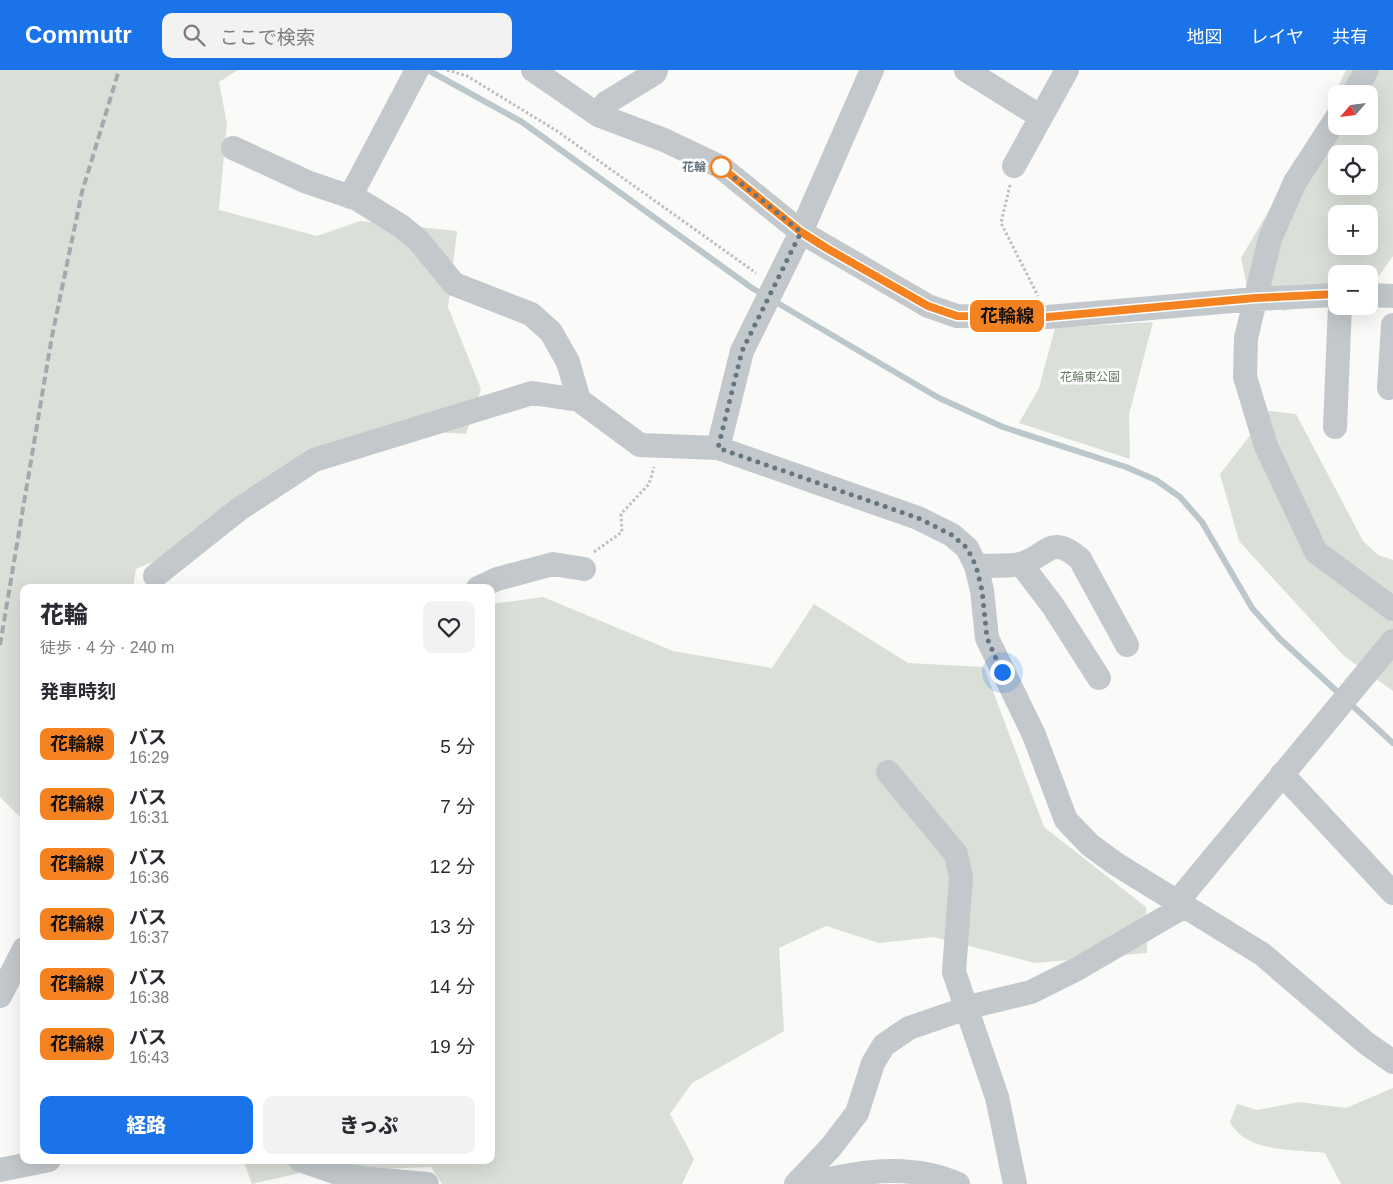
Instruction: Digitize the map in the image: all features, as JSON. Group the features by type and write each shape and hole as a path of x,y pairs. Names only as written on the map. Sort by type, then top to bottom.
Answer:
{"street":[{"path":"350,197 417,70"},
{"path":"533,70 598,115 664,140 721,167 801,232 928,306 944,313 975,317 1013,315 1048,317 1255,298 1328,294"},
{"path":"598,115 606,103 655,74 656,70"},
{"path":"718,448 742,351 801,232 872,70"},
{"path":"966,70 1041,117"},
{"path":"1014,166 1067,70"},
{"path":"1358,85 1367,70"},
{"path":"1328,132 1292,189 1270,239 1246,338 1245,377 1266,446 1316,552 1393,609"},
{"path":"233,148 307,182 350,197 401,226 419,241 454,284 531,314 551,332 568,362 579,400"},
{"path":"1378,295 1393,296"},
{"path":"1335,427 1340,315"},
{"path":"1389,388 1393,325"},
{"path":"155,576 238,510 314,460 532,393 579,400 640,445 718,448 918,518 952,535 967,548 976,566 982,590 987,638 1034,735 1066,820 1096,850 1262,954 1366,1043 1393,1062"},
{"path":"976,566 1021,564 1046,550 1058,547 1068,549 1080,559 1128,645"},
{"path":"486,584 497,579 553,564 584,569"},
{"path":"1021,564 1053,606 1099,678"},
{"path":"796,1184 831,1148 856,1113 873,1063 884,1045 909,1028 965,1009 1031,992 1078,969 1181,904 1282,774 1393,640"},
{"path":"888,772 956,854 960,877 954,972 965,1009 997,1097 1015,1184"},
{"path":"1282,774 1393,893"},
{"path":"0,996 20,957"},
{"path":"0,1170 29,1164"},
{"path":"314,1164 355,1176 427,1184"},
{"path":"807,1184 866,1173 902,1171 923,1172 958,1184"}],"path":[{"path":"448,70 467,76 556,130 775,286"},
{"path":"1014,166 1001,223 1048,317"},
{"path":"584,569 594,551 622,532 621,514 650,484 660,445"}],"green space":[{"path":"0,70 238,70 219,82 227,124 219,210 317,236 360,221 457,231 448,307 481,389 466,434 437,432 307,475 221,533 136,569 134,584 20,584 20,817 0,797"},
{"path":"1346,70 1393,70 1393,256 1378,278 1378,265 1328,265 1328,300 1283,311 1247,287 1241,258 1328,109 1328,135 1378,135 1378,85 1339,85"},
{"name":"花輪東公園","path":"1153,322 1129,414 1130,459 1019,423 1039,388 1055,328"},
{"path":"1269,411 1296,414 1363,541 1378,555 1393,560 1393,691 1344,656 1239,541 1220,474"},
{"path":"543,597 673,651 772,668 814,604 908,663 984,667 1044,827 1146,907 1147,953 1035,963 934,937 879,943 826,926 779,948 784,1031 692,1083 670,1114 694,1159 682,1184 442,1184 431,1167 304,1172 252,1184 244,1164 495,1164 495,603"},
{"path":"1393,1088 1393,1184 1341,1184 1325,1153 1286,1150 1259,1144 1237,1132 1230,1122 1237,1104 1257,1110 1299,1102 1346,1108"}],"waterway":[{"path":"428,70 522,122 752,288 939,398 1003,427 1126,467 1156,480 1180,497 1202,522 1252,608 1279,638 1393,743"}],"railway":[{"path":"0,645 52,336 82,192 119,70"}],"bus line":[{"name":"花輪線","path":"721,167 801,232 928,306 957,316 1013,315 1048,317 1255,298 1328,294"}],"place":[{"name":"花輪","path":"721,167"}],"route":[{"path":"721,167 801,232 742,351 718,448 918,518 952,535 967,548 976,566 982,590 987,638 1002,672"}]}
